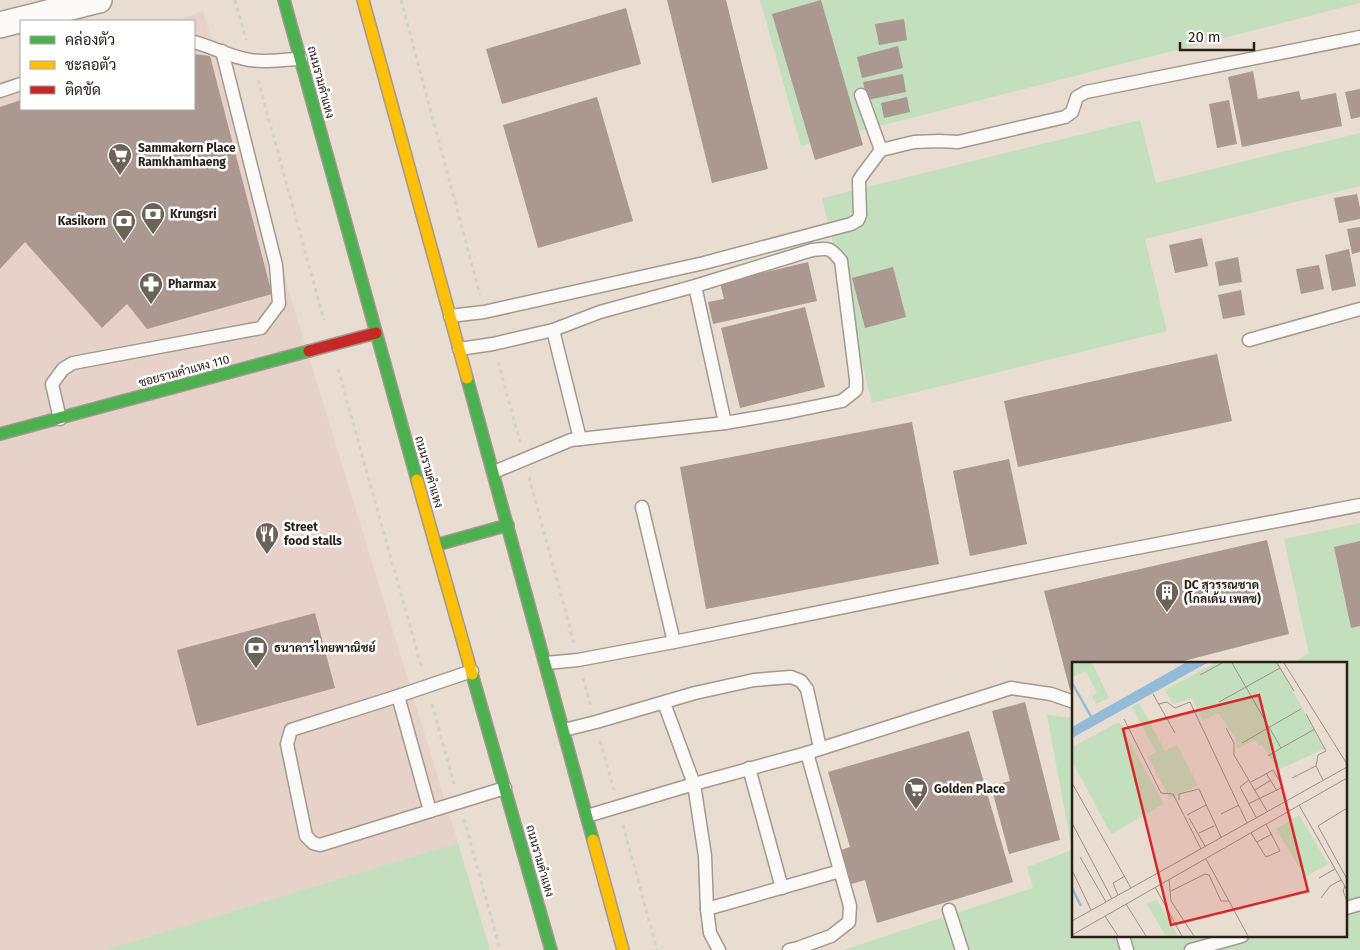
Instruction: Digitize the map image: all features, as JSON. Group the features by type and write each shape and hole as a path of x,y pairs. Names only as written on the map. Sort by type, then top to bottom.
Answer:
{"main road":[{"name":"ถนนรามคำแหง","path":"284,0 415,475 551,950"},
{"path":"363,0 624,950"},
{"name":"ซอยรามคำแหง 110","path":"0,434 376,333"},
{"path":"436,545 508,524"}],"street":[{"path":"0,25 99,0"}],"lane":[{"path":"450,316 484,312 704,263 851,224 858,220 860,215 859,180 881,150 914,142 939,140 958,142 1065,117 1072,112 1078,97 1086,92 1360,37"},
{"path":"195,42 252,61 300,59"},
{"path":"60,419 52,384 63,369 73,363 261,328 280,304 276,265 222,51"},
{"path":"0,91 20,84"},
{"path":"861,96 881,150"},
{"path":"460,349 493,344 553,330 600,312 695,286 812,250 825,248 832,251 841,261 856,379 856,390 842,401 725,423 571,440 494,472"},
{"path":"695,286 725,423"},
{"path":"1249,340 1360,309"},
{"path":"553,330 580,439"},
{"path":"546,663 578,660 674,642 1074,560 1360,506"},
{"path":"642,507 674,642"},
{"path":"472,671 291,730 287,744 306,836 313,843 320,845 505,788"},
{"path":"564,730 695,693 754,680 791,677 801,681 807,689 820,748"},
{"path":"587,816 806,753 1011,688 1051,694 1072,701"},
{"path":"398,696 430,811"},
{"path":"664,703 694,784 705,856 706,909 710,933 719,950"},
{"path":"789,950 831,936 849,922 850,906 806,753"},
{"path":"749,768 782,888"},
{"path":"706,909 840,871"},
{"path":"949,910 962,950"},
{"path":"1192,950 1235,938"}],"path":[{"path":"235,0 500,950"}],"shaded area":[{"path":"203,11 458,843 105,950 0,950 0,83 20,75 20,110 195,110 195,20 178,20"}],"green space":[{"path":"760,0 1360,0 1360,3 801,146"},
{"path":"1140,120 1156,183 1360,133 1360,186 1145,239 1167,331 872,403 822,198"},
{"path":"1360,523 1360,950 843,950 1033,888 1027,867 1072,850 1072,938 1348,938 1348,662 1293,662 1309,654 1284,539"},
{"path":"1047,715 1072,718 1072,850"},
{"path":"458,843 490,950 105,950"}],"building":[{"path":"667,0 726,0 768,169 712,183"},
{"path":"821,0 863,145 815,160 772,14"},
{"path":"626,8 641,64 502,104 486,49"},
{"path":"904,19 907,40 879,45 875,24"},
{"path":"898,46 903,68 862,78 857,57"},
{"name":"Sammakorn Place Ramkhamhaeng","path":"195,54 210,56 272,294 147,329 127,304 102,328 25,242 0,269 0,107 20,100 20,110 195,110"},
{"path":"1253,71 1258,99 1299,91 1301,100 1336,93 1342,126 1242,147 1228,77"},
{"path":"903,74 906,92 867,100 863,82"},
{"path":"1360,89 1360,117 1351,119 1345,92"},
{"path":"597,97 633,221 538,248 503,125"},
{"path":"907,97 910,112 884,118 881,103"},
{"path":"1229,100 1237,144 1217,148 1209,104"},
{"path":"1357,194 1360,219 1339,223 1334,198"},
{"path":"1360,227 1360,252 1352,254 1347,229"},
{"path":"1202,238 1208,266 1175,273 1169,245"},
{"path":"1349,249 1356,286 1332,291 1325,255"},
{"path":"1238,257 1242,282 1219,286 1215,262"},
{"path":"808,262 817,301 713,324 708,302 724,299 720,283"},
{"path":"1319,265 1324,289 1301,294 1296,269"},
{"path":"893,267 906,317 865,328 852,278"},
{"path":"1241,290 1245,315 1223,319 1218,295"},
{"path":"805,307 825,387 740,408 721,328"},
{"path":"1217,354 1232,421 1018,467 1004,401"},
{"path":"912,422 939,564 706,609 680,467"},
{"path":"1009,459 1027,544 970,556 953,471"},
{"name":"DC สุวรรณชาด (โกลเด้น เพลซ)","path":"1267,540 1289,634 1180,662 1072,662 1072,690 1070,690 1044,591"},
{"path":"1360,541 1360,626 1351,628 1334,547"},
{"name":"ธนาคารไทยพาณิชย์","path":"315,613 335,688 197,726 177,650"},
{"path":"1025,702 1060,840 1009,854 991,786 1010,781 992,711"},
{"name":"Golden Place","path":"969,731 1013,882 877,923 865,880 848,885 838,851 850,847 828,772"}],"traffic: fast":[{"path":"284,0 417,480"},
{"path":"0,434 309,351"},
{"path":"467,378 593,840"},
{"path":"436,545 508,525"},
{"path":"472,674 551,950"}],"traffic: slow":[{"path":"363,0 467,378"},
{"path":"417,480 472,674"},
{"path":"593,840 623,950"}],"traffic: jam":[{"path":"309,351 376,333"}],"place":[{"name":"Sammakorn Place Ramkhamhaeng","path":"120,176"},
{"name":"Krungsri","path":"153,235"},
{"name":"Kasikorn","path":"124,242"},
{"name":"Pharmax","path":"151,305"},
{"name":"Street food stalls","path":"267,555"},
{"name":"DC สุวรรณชาด (โกลเด้น เพลซ)","path":"1167,613"},
{"name":"ธนาคารไทยพาณิชย์","path":"256,669"},
{"name":"Golden Place","path":"916,810"}]}
